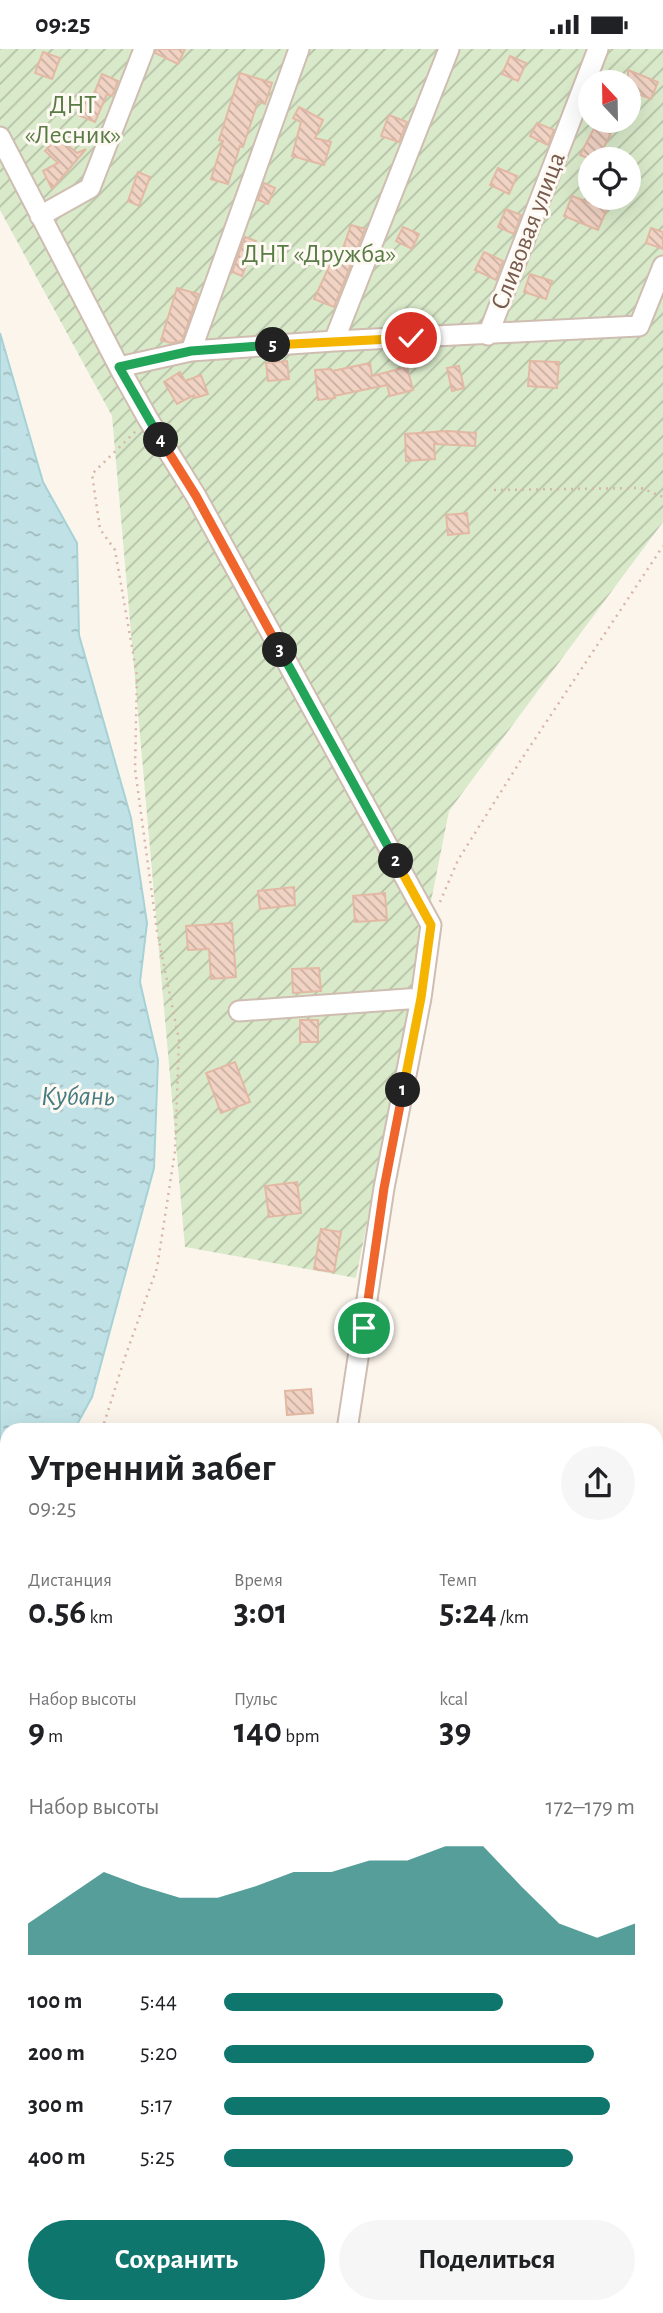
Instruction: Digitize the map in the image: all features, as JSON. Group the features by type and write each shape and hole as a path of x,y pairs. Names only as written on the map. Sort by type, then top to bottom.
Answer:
{"street":[{"path":"40,216 90,188 144,49"},
{"path":"191,351 299,49"},
{"path":"334,341 449,49"},
{"name":"Сливовая улица","path":"488,335 598,49"},
{"path":"0,137 119,367 196,496 431,925 421,998 384,1188 348,1423"},
{"path":"119,367 191,351 639,326 663,266"},
{"path":"239,1011 421,998"}],"path":[{"path":"104,1423 157,1268 175,1151 179,1040 157,931 135,769 137,676 115,549 100,529 92,474 148,419"},
{"path":"494,490 641,488 663,497"},
{"path":"431,925 458,860 663,546"}],"green space":[{"path":"0,49 663,49 663,522 449,811 356,1278 185,1247 112,416 0,210"}],"water":[{"name":"Кубань","path":"0,333 43,482 77,543 79,635 131,818 147,923 140,982 158,1060 154,1168 92,1397 78,1423 0,1423"}],"building":[{"path":"156,49 185,49 178,64 155,53"},
{"path":"43,52 60,58 52,79 35,73"},
{"path":"510,56 526,63 518,81 502,74"},
{"path":"240,73 272,83 265,104 258,101 228,184 211,179 223,141 219,140"},
{"path":"102,74 118,81 112,96 107,94 95,122 78,115 84,98 91,101"},
{"path":"641,75 658,82 651,99 641,95"},
{"path":"299,107 323,120 315,138 331,142 324,165 292,156 301,122 293,118"},
{"path":"389,115 407,122 399,142 381,136"},
{"path":"537,123 554,130 548,145 530,136"},
{"path":"592,133 611,133 604,147 584,147"},
{"path":"58,137 77,153 86,149 52,189 43,171 58,163 45,151"},
{"path":"498,168 517,176 509,194 490,185"},
{"path":"138,172 150,177 139,206 128,201"},
{"path":"264,183 275,188 268,204 258,200"},
{"path":"572,196 578,198 578,210 607,210 598,230 564,216"},
{"path":"506,209 521,215 514,234 498,227"},
{"path":"351,225 365,229 334,307 314,299 336,252 341,254"},
{"path":"403,227 419,234 412,249 396,241"},
{"path":"651,228 663,232 663,249 646,243"},
{"path":"245,237 256,241 242,276 232,272"},
{"path":"484,252 503,261 496,280 475,270"},
{"path":"530,274 552,281 546,299 524,292"},
{"path":"177,288 198,294 182,341 171,343 161,340"},
{"path":"287,361 289,379 268,381 266,363"},
{"path":"530,361 559,362 557,388 528,386"},
{"path":"370,363 372,376 407,367 413,390 390,396 387,385 318,400 315,370 332,371"},
{"path":"459,366 464,388 452,391 447,368"},
{"path":"180,372 185,381 201,375 208,394 195,398 194,395 177,404 164,382"},
{"path":"447,431 476,433 475,446 434,444 435,459 406,461 405,434"},
{"path":"467,513 469,533 448,535 446,515"},
{"path":"294,887 295,905 260,909 258,891"},
{"path":"385,893 387,920 355,922 353,896"},
{"path":"232,923 236,977 211,979 209,949 188,950 186,926"},
{"path":"319,968 321,991 293,993 292,969"},
{"path":"300,1020 318,1020 318,1042 300,1042"},
{"path":"235,1062 250,1102 221,1113 206,1073"},
{"path":"297,1182 301,1213 269,1217 265,1186"},
{"path":"321,1229 341,1232 334,1272 314,1269"},
{"path":"311,1389 313,1413 287,1415 285,1391"}],"route":[{"path":"364,1328 384,1188 421,998 431,925 196,496 119,367 191,351 411,338"}],"park label":[{"name":"ДНТ «Лесник»","path":"73,120"},
{"name":"ДНТ «Дружба»","path":"319,254"}]}
